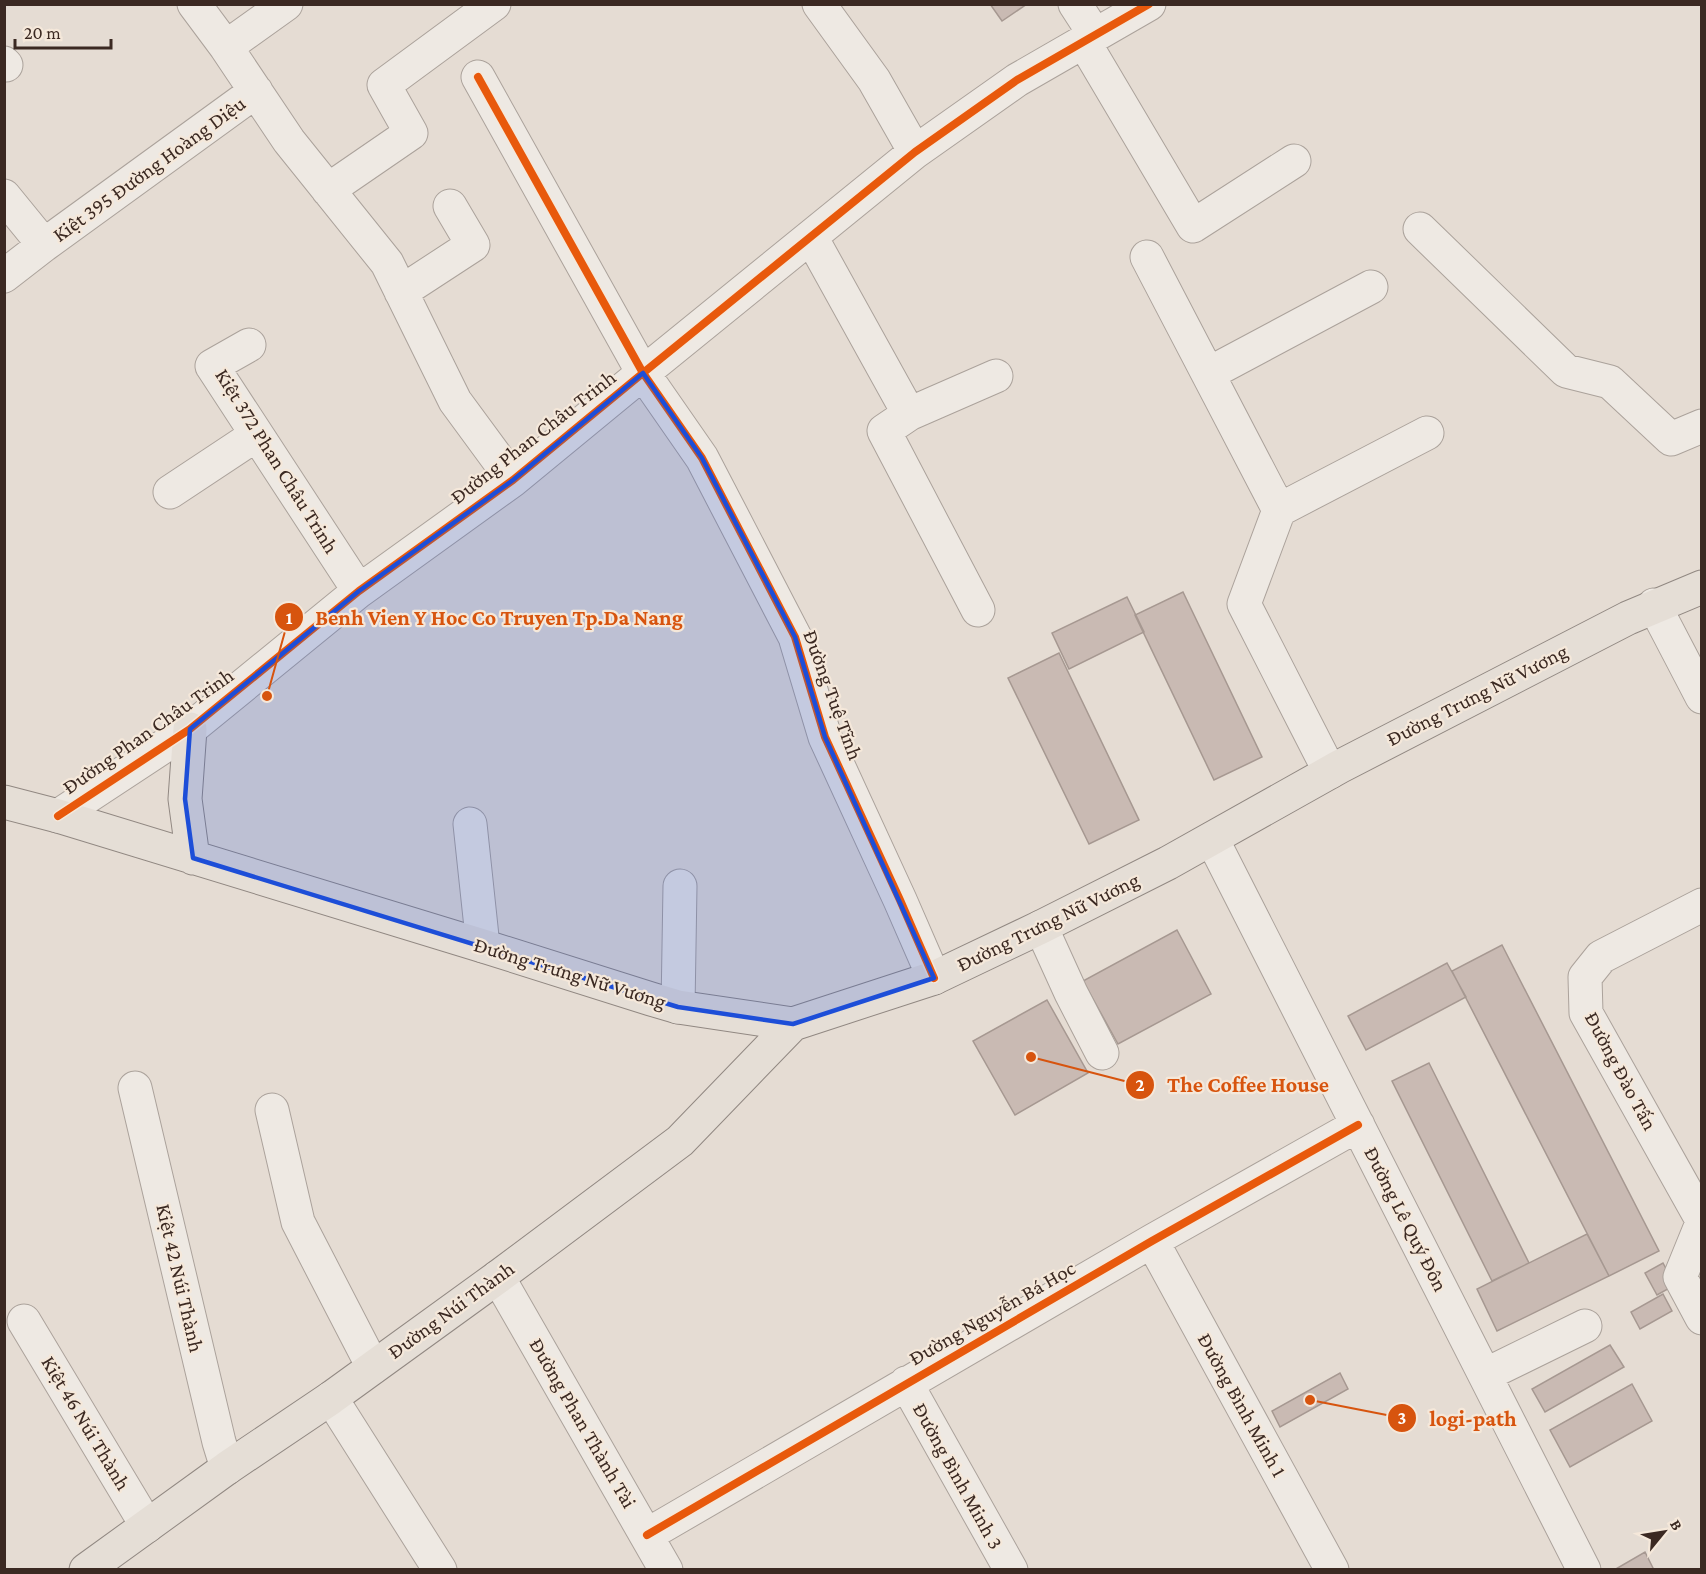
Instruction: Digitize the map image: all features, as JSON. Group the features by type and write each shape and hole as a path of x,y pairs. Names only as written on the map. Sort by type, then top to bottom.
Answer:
{"main road":[{"name":"Đường Trưng Nữ Vương","path":"4,802 58,816 678,1007 793,1024 934,978 1041,927 1212,838 1330,772 1654,605 1701,587"},
{"path":"190,729 185,798 193,858"},
{"name":"Đường Núi Thành","path":"86,1569 227,1468 331,1398 680,1141 793,1024"}],"street":[{"name":"Kiệt 395 Đường Hoàng Diệu","path":"4,276 256,91 194,4"},
{"path":"226,47 286,4"},
{"path":"328,190 411,133 384,86 494,4"},
{"path":"819,4 874,80 915,152"},
{"path":"1075,4 1089,38 1193,226 1294,161"},
{"name":"Đường Phan Châu Trinh","path":"58,816 190,729 359,591 513,480 915,152 1017,80 1149,4"},
{"name":"Đường Tuệ Tĩnh","path":"478,77 643,373 702,458 795,637 825,737 934,978"},
{"path":"256,91 289,141 387,263 455,401 513,480"},
{"path":"4,196 44,245"},
{"path":"401,292 473,245 450,206"},
{"path":"1420,229 1566,371 1610,382 1671,439 1701,426"},
{"path":"811,237 909,414"},
{"path":"1147,257 1279,510"},
{"path":"1208,374 1371,287"},
{"name":"Kiệt 372 Phan Châu Trinh","path":"249,345 213,366 359,591"},
{"path":"978,610 884,431 909,414 996,376"},
{"path":"1330,772 1244,604 1279,510 1427,433"},
{"path":"170,492 256,435"},
{"path":"1654,605 1701,697"},
{"path":"470,824 483,946"},
{"name":"Đường Lê Quý Đôn","path":"1212,838 1584,1569"},
{"path":"678,1007 680,886"},
{"name":"Đường Đào Tấn","path":"1701,905 1601,957 1585,977 1586,1013 1701,1221"},
{"path":"1041,927 1102,1053"},
{"name":"Kiệt 42 Núi Thành","path":"135,1088 219,1443 227,1468"},
{"path":"272,1110 298,1222 373,1367"},
{"name":"Đường Nguyễn Bá Học","path":"647,1535 1152,1241 1358,1125"},
{"path":"1701,1221 1680,1277 1701,1318"},
{"name":"Đường Bình Minh 1","path":"1152,1241 1332,1569"},
{"name":"Đường Phan Thành Tài","path":"498,1277 666,1569"},
{"name":"Kiệt 46 Núi Thành","path":"24,1321 147,1526"},
{"path":"1485,1375 1585,1326"},
{"name":"Đường Bình Minh 3","path":"906,1383 1011,1569"},
{"path":"331,1398 440,1569"}],"highlighted area":[{"path":"643,373 702,458 795,637 825,737 934,978 793,1024 678,1007 193,858 185,799 190,729 359,591 513,480"}],"building":[{"path":"990,4 1027,4 1002,21"},
{"path":"1183,592 1262,757 1214,780 1135,615"},
{"path":"1127,597 1144,632 1069,669 1052,633"},
{"path":"1059,653 1139,820 1089,844 1008,678"},
{"path":"1177,930 1211,994 1118,1044 1083,981"},
{"path":"1502,945 1659,1251 1609,1276 1452,971"},
{"path":"1447,963 1466,997 1366,1050 1348,1016"},
{"path":"1047,1000 1088,1073 1015,1115 973,1041"},
{"path":"1429,1063 1529,1263 1492,1281 1392,1081"},
{"path":"1587,1234 1609,1276 1497,1331 1477,1289"},
{"path":"1663,1263 1675,1285 1657,1295 1645,1273"},
{"path":"1663,1294 1672,1311 1640,1329 1631,1312"},
{"path":"1610,1345 1624,1367 1545,1412 1532,1389"},
{"path":"1340,1373 1348,1389 1280,1427 1272,1411"},
{"path":"1632,1384 1652,1421 1570,1467 1550,1430"},
{"path":"1645,1552 1654,1570 1614,1570"}],"cycle path":[{"path":"58,816 190,729 359,591 513,480 915,152 1017,80 1149,4"},
{"path":"478,77 643,373 702,458 795,637 825,737 934,978"},
{"path":"647,1535 1152,1241 1358,1125"}],"place":[{"name":"Benh Vien Y Hoc Co Truyen Tp.Da Nang","path":"267,696"},
{"name":"The Coffee House","path":"1031,1057"},
{"name":"logi-path","path":"1310,1400"}]}
